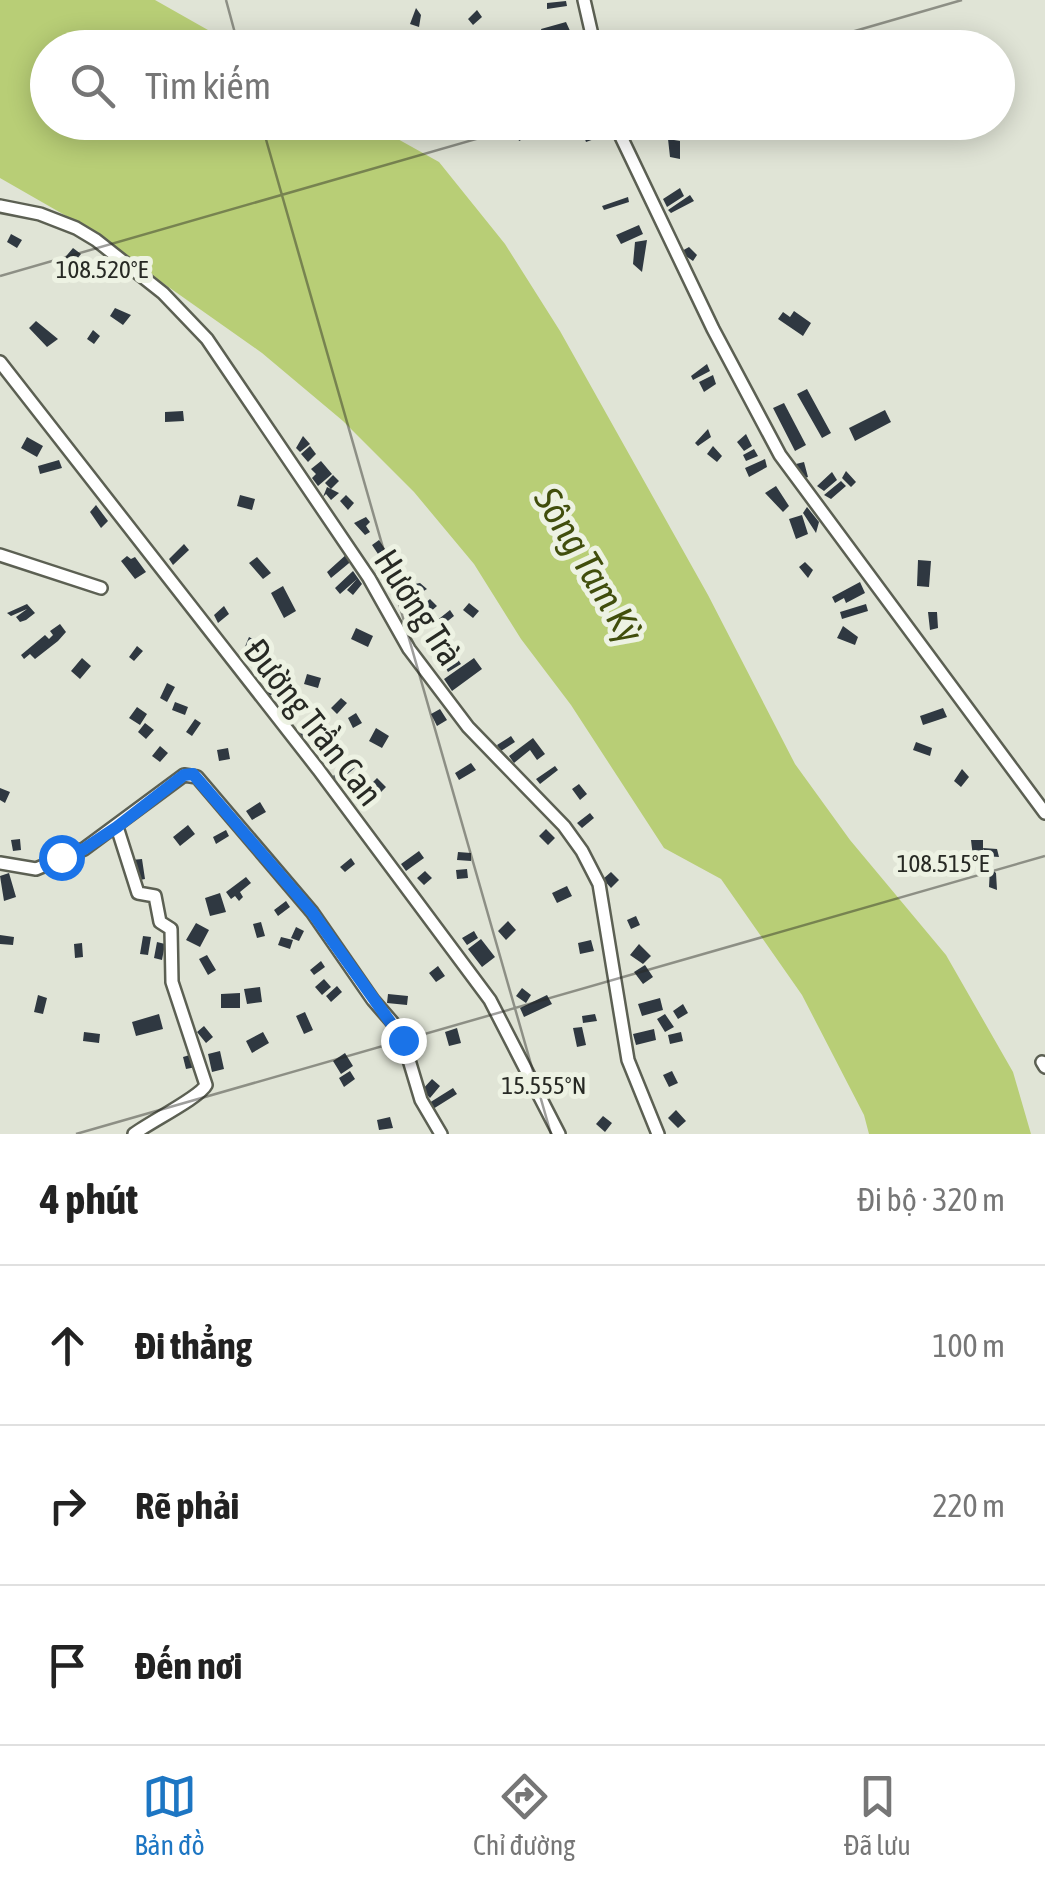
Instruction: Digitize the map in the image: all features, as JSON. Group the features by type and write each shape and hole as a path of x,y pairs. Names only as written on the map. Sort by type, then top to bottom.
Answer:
{"street":[{"path":"584,0 591,30"},
{"path":"623,140 712,329 780,455 1045,813"},
{"name":"Hương Trà","path":"0,206 40,214 96,240 163,293 207,339 369,578 420,665 479,740 564,826 582,850 599,884 628,1060 658,1134"},
{"name":"Đường Trần Can","path":"0,362 318,769 490,1000 559,1134"},
{"path":"0,555 101,588"},
{"path":"0,863 36,870 84,849 184,775 197,776 312,912 373,1000 393,1022 403,1040 422,1100 442,1134"},
{"path":"117,827 138,893 154,896 160,922 171,928 174,991 206,1085 202,1092 134,1134"}],"water":[{"name":"Sông Tam Kỳ","path":"0,0 155,0 208,30 30,30 30,140 400,140 439,162 505,244 560,331 708,595 795,764 850,840 946,955 1013,1072 1031,1134 869,1134 864,1115 802,995 721,879 664,848 474,564 414,492 343,421 262,353 75,221 0,178"}],"building":[{"path":"566,1 567,6 547,9 547,3"},
{"path":"416,8 421,15 419,27 410,24"},
{"path":"477,10 482,17 473,25 468,19"},
{"path":"566,22 570,30 541,30"},
{"path":"668,140 680,141 680,159 670,157"},
{"path":"680,188 684,196 667,207 663,199"},
{"path":"690,195 694,201 671,213 668,210"},
{"path":"628,197 629,202 604,210 602,206"},
{"path":"639,225 643,234 621,244 616,235"},
{"path":"11,234 22,240 17,248 7,242"},
{"path":"647,240 642,272 633,264 635,242"},
{"path":"689,247 697,255 693,261 680,252"},
{"path":"73,248 81,254 70,268 62,261"},
{"path":"115,308 131,315 123,325 110,316"},
{"path":"794,311 811,323 803,336 778,319 783,312 790,317"},
{"path":"36,321 58,339 47,347 29,328"},
{"path":"93,330 100,336 94,344 87,339"},
{"path":"707,364 710,371 693,380 691,376"},
{"path":"713,375 716,384 704,392 699,382"},
{"path":"807,389 831,433 822,438 797,394"},
{"path":"784,403 806,445 795,451 773,408"},
{"path":"885,410 891,422 855,441 849,428"},
{"path":"183,411 184,421 165,422 165,412"},
{"path":"708,429 711,437 698,446 695,443"},
{"path":"746,434 752,446 744,451 737,442"},
{"path":"303,436 310,444 300,452 296,448"},
{"path":"27,437 43,446 37,457 21,448"},
{"path":"310,446 316,454 308,462 301,454"},
{"path":"713,446 722,456 717,462 707,454"},
{"path":"754,449 758,456 746,461 743,455"},
{"path":"765,459 767,467 749,477 745,468"},
{"path":"59,460 62,468 40,474 38,466"},
{"path":"321,461 332,474 318,486 311,469"},
{"path":"804,462 808,477 802,479 796,464"},
{"path":"846,471 856,482 851,487 842,478"},
{"path":"832,472 837,480 824,491 817,486"},
{"path":"333,475 339,481 331,489 325,483"},
{"path":"841,481 846,486 831,499 824,495"},
{"path":"776,486 789,506 783,512 765,493"},
{"path":"327,487 339,493 331,500 326,494 323,497"},
{"path":"240,495 255,499 252,510 237,506"},
{"path":"346,495 354,503 348,510 340,501"},
{"path":"96,505 108,521 101,528 90,512"},
{"path":"807,507 819,522 816,533 803,513"},
{"path":"802,515 808,534 796,539 789,519"},
{"path":"366,517 370,532 365,535 354,523"},
{"path":"379,540 385,549 378,554 372,545"},
{"path":"184,544 189,550 173,565 169,559"},
{"path":"348,553 354,559 331,578 327,572"},
{"path":"127,556 135,557 146,572 135,579 121,561"},
{"path":"257,557 271,573 263,579 249,563"},
{"path":"918,560 931,561 929,587 917,586"},
{"path":"805,562 813,570 808,578 799,567"},
{"path":"400,567 405,574 395,581 390,573"},
{"path":"353,571 362,584 353,595 347,590 357,579 340,594 335,588"},
{"path":"860,582 865,593 846,603 844,598 835,603 832,597"},
{"path":"420,583 427,589 415,596 409,585"},
{"path":"283,586 296,611 284,618 271,593"},
{"path":"430,599 437,606 422,619 415,612"},
{"path":"469,603 479,611 473,618 463,610"},
{"path":"27,604 35,613 26,620 20,622 16,617 27,609 11,616 7,613"},
{"path":"866,604 868,611 842,619 840,612"},
{"path":"224,606 229,614 218,623 214,615"},
{"path":"450,610 454,616 439,628 435,622"},
{"path":"928,612 937,612 938,628 930,630"},
{"path":"60,624 66,632 58,641 35,659 30,654 24,659 21,655 45,635 49,639 53,635 50,631"},
{"path":"843,626 858,637 855,645 837,638"},
{"path":"356,628 373,636 368,647 351,639"},
{"path":"440,629 444,635 427,646 423,641"},
{"path":"249,637 262,644 260,648 253,644 249,652 244,649"},
{"path":"137,646 143,651 134,661 129,657"},
{"path":"455,655 461,664 448,672 443,663"},
{"path":"82,658 91,666 80,679 71,671"},
{"path":"474,658 482,669 452,691 444,679"},
{"path":"307,674 321,678 318,688 304,684"},
{"path":"278,679 283,686 268,697 263,689"},
{"path":"167,683 175,687 167,702 160,698"},
{"path":"341,698 347,703 337,714 331,708"},
{"path":"175,702 188,707 185,715 172,710"},
{"path":"137,707 147,714 140,725 129,718"},
{"path":"943,708 947,717 923,725 920,716"},
{"path":"440,709 447,720 437,726 431,714"},
{"path":"356,713 362,723 353,728 348,718"},
{"path":"195,719 201,723 192,736 186,732"},
{"path":"145,723 154,730 146,739 138,732"},
{"path":"307,726 313,736 304,741 299,731"},
{"path":"376,728 389,736 382,748 369,741"},
{"path":"511,736 515,742 501,751 497,745"},
{"path":"533,738 545,754 537,760 530,750 514,763 509,756"},
{"path":"916,742 932,748 930,756 913,750"},
{"path":"160,746 168,753 160,762 152,756"},
{"path":"228,748 230,759 219,761 217,750"},
{"path":"352,761 356,767 338,782 333,776"},
{"path":"471,763 476,770 459,780 455,773"},
{"path":"555,766 558,770 540,784 536,779"},
{"path":"962,769 969,777 961,787 954,781"},
{"path":"377,778 386,787 379,794 370,785"},
{"path":"579,784 587,794 580,800 572,789"},
{"path":"0,788 10,792 5,803 0,800"},
{"path":"260,802 266,812 252,820 246,811"},
{"path":"590,813 594,818 582,828 577,823"},
{"path":"188,825 195,834 180,846 173,837"},
{"path":"546,829 555,838 548,845 539,836"},
{"path":"226,830 229,836 216,844 213,837"},
{"path":"20,839 21,850 13,851 11,840"},
{"path":"971,840 983,840 983,856 973,857"},
{"path":"983,848 997,849 999,857 985,856"},
{"path":"419,851 424,858 406,871 401,864"},
{"path":"458,852 471,853 471,861 457,860"},
{"path":"351,858 355,864 345,872 340,867"},
{"path":"142,859 145,879 135,881 131,860"},
{"path":"990,868 996,873 997,890 989,887"},
{"path":"467,869 468,878 457,879 456,870"},
{"path":"425,871 432,878 424,885 417,878"},
{"path":"611,872 619,880 611,888 603,879"},
{"path":"9,873 16,897 4,901 0,876"},
{"path":"246,877 251,883 240,892 243,897 239,901 235,896 231,899 226,892"},
{"path":"567,886 572,896 557,903 552,893"},
{"path":"220,893 226,912 210,916 205,898"},
{"path":"286,901 290,907 278,916 274,910"},
{"path":"636,916 640,925 631,929 627,920"},
{"path":"508,921 516,930 506,940 498,931"},
{"path":"261,922 265,936 257,938 253,924"},
{"path":"196,923 209,930 200,947 186,940"},
{"path":"296,927 304,931 299,941 291,938"},
{"path":"474,931 478,938 467,945 462,938"},
{"path":"0,935 14,937 13,945 0,944"},
{"path":"143,936 151,937 148,955 140,954"},
{"path":"281,937 293,940 290,949 278,945"},
{"path":"481,939 495,957 482,967 468,949"},
{"path":"591,940 594,951 580,954 578,943"},
{"path":"157,942 165,944 162,960 154,958"},
{"path":"82,943 83,957 75,958 74,944"},
{"path":"639,944 651,956 643,964 630,955"},
{"path":"207,955 216,970 208,975 199,959"},
{"path":"321,961 325,967 314,975 310,970"},
{"path":"645,965 653,977 643,984 634,972"},
{"path":"438,966 445,976 436,982 429,973"},
{"path":"324,979 331,987 322,995 315,987"},
{"path":"337,986 342,992 331,1002 326,996"},
{"path":"260,987 262,1002 247,1004 244,989"},
{"path":"522,988 531,995 526,1003 516,996"},
{"path":"240,993 240,1008 221,1008 221,994"},
{"path":"388,994 408,996 407,1005 387,1003"},
{"path":"38,995 47,998 43,1014 34,1012"},
{"path":"547,995 552,1004 524,1017 520,1008"},
{"path":"660,998 663,1010 642,1016 638,1004"},
{"path":"683,1004 688,1013 678,1019 673,1011"},
{"path":"305,1012 313,1030 304,1034 296,1016"},
{"path":"159,1014 163,1029 136,1036 132,1022"},
{"path":"595,1014 597,1021 583,1023 582,1016"},
{"path":"665,1014 674,1027 665,1032 657,1019"},
{"path":"204,1026 213,1037 206,1043 197,1032"},
{"path":"582,1027 586,1045 577,1047 573,1028"},
{"path":"457,1028 461,1043 449,1046 445,1032"},
{"path":"654,1029 656,1040 636,1045 633,1034"},
{"path":"415,1031 427,1041 418,1050 407,1040"},
{"path":"84,1032 100,1034 99,1043 83,1041"},
{"path":"263,1032 269,1043 252,1053 246,1041"},
{"path":"681,1032 683,1041 670,1044 668,1035"},
{"path":"220,1051 224,1069 212,1072 208,1054"},
{"path":"345,1053 353,1066 341,1074 333,1061"},
{"path":"193,1054 196,1067 186,1069 183,1057"},
{"path":"350,1071 355,1079 344,1087 339,1078"},
{"path":"672,1071 678,1083 669,1087 663,1075"},
{"path":"432,1079 440,1086 430,1098 422,1090"},
{"path":"453,1088 457,1094 433,1109 429,1103"},
{"path":"676,1110 686,1121 678,1128 668,1118"},
{"path":"603,1116 612,1123 605,1132 596,1124"},
{"path":"390,1117 393,1128 379,1130 377,1120"}],"route":[{"path":"61,857 84,849 184,775 197,776 312,912 403,1040"}]}
